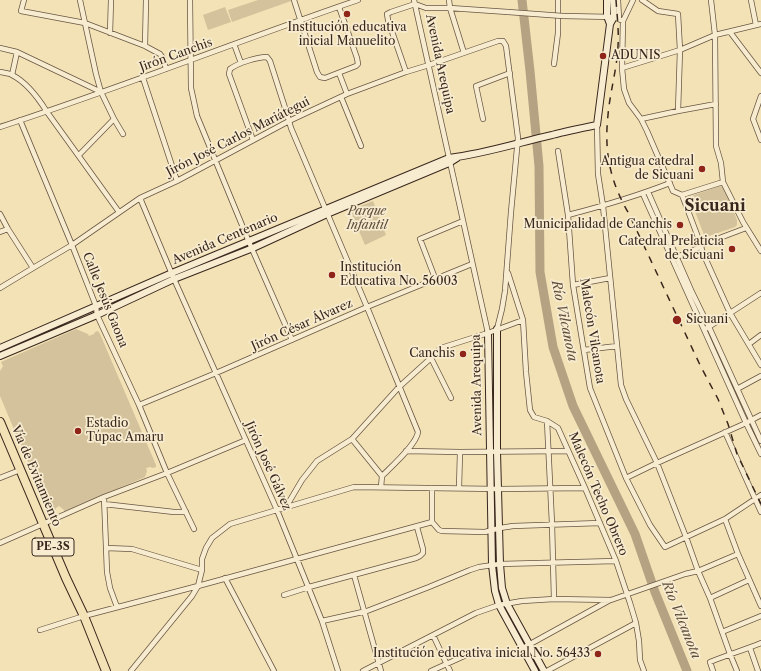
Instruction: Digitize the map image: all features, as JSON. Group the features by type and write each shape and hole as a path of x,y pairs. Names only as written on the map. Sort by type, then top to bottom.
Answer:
{"highway":[{"name":"Vía de Evitamiento","path":"0,422 66,578 84,616 106,671"}],"street":[{"path":"24,0 21,11 85,23 145,46 160,54 163,58 166,69"},
{"path":"80,0 101,92 114,120 123,134"},
{"path":"110,33 111,0"},
{"path":"145,46 146,0"},
{"path":"190,0 192,88 197,116 292,340"},
{"path":"294,0 317,72 320,77 325,78 358,64 339,7"},
{"name":"Jirón Canchis","path":"0,127 143,78 355,0"},
{"path":"450,0 450,8 464,53"},
{"path":"554,64 558,33 558,0"},
{"path":"607,0 616,18"},
{"path":"613,0 624,89 629,103 641,119 673,191 682,195 724,182"},
{"path":"616,18 618,0"},
{"path":"633,0 610,24 597,125 598,174 603,206 621,385 626,399 657,463 737,671"},
{"path":"642,0 658,11 678,14 680,50 678,111"},
{"path":"711,0 716,35 716,146 724,182 746,228 761,251"},
{"path":"622,68 680,50 716,35 759,25 752,0"},
{"path":"406,72 387,14 414,2 426,8 450,8 616,18"},
{"name":"Avenida Arequipa","path":"414,2 488,332 492,565 496,591 499,605 526,646 546,671"},
{"path":"730,32 761,73"},
{"name":"Jirón José Carlos Mariátegui","path":"0,288 72,245 140,198 289,121 347,94 406,72 498,41 503,41 506,46 510,74"},
{"path":"234,44 241,63"},
{"path":"0,48 17,52 101,92"},
{"path":"12,75 17,52"},
{"path":"253,140 229,74 230,69 233,66 262,57 267,58 270,61 290,128 367,307 418,432 417,437 406,451 382,476 381,487"},
{"path":"0,72 12,75 30,89 40,100 119,212"},
{"path":"339,73 347,94"},
{"path":"483,120 476,86 510,74 518,138 505,292 497,329"},
{"path":"143,78 177,180"},
{"path":"761,96 753,119 761,140"},
{"path":"341,97 361,146"},
{"path":"641,119 716,104"},
{"name":"Calle Jesús Gaona","path":"20,120 72,245 96,306 97,315 139,405 167,473 194,529"},
{"path":"79,155 114,120"},
{"path":"0,356 97,315 173,276 253,248 326,212 449,160 530,141 553,134 597,125"},
{"name":"Malecón Vilcanota","path":"558,151 568,214 573,285 590,388 626,478 650,525 665,547 686,537"},
{"path":"568,214 603,206 646,193 670,183"},
{"path":"646,193 710,327 761,441"},
{"path":"646,193 704,330 761,454"},
{"path":"682,195 702,251 730,313 761,365"},
{"name":"Jirón José Gálvez","path":"140,198 277,510 322,621 338,671"},
{"name":"Avenida Centenario","path":"0,348 96,306 173,276 250,242 326,212"},
{"path":"0,214 33,268"},
{"path":"435,278 420,239 463,221"},
{"path":"677,257 698,248 701,245 746,228"},
{"path":"0,232 8,229"},
{"name":"Jirón César Álvarez","path":"139,405 435,278 472,264"},
{"name":"Malecón Techo Obrero","path":"507,270 523,320 530,410 534,417 547,421 558,428 585,488 616,561 630,603 636,623 640,660 644,671"},
{"path":"573,285 610,278"},
{"path":"704,330 761,293"},
{"path":"286,507 302,480 317,462 352,439 399,387 441,348 523,320"},
{"name":"Avenida Arequipa","path":"497,329 497,452 502,588 507,604 526,646 535,671"},
{"path":"749,344 761,336"},
{"path":"584,350 617,346"},
{"path":"431,358 451,398"},
{"path":"738,389 761,376"},
{"path":"626,478 761,415"},
{"path":"547,421 554,599"},
{"path":"725,432 761,512"},
{"path":"352,439 382,476"},
{"path":"0,543 104,497 246,440"},
{"path":"406,451 568,451"},
{"path":"459,488 460,452"},
{"path":"0,478 20,470"},
{"path":"131,671 183,608 198,586 202,570 202,559 206,548 212,538 230,524 354,487 499,490 585,488"},
{"path":"432,488 432,522 439,530 442,531 485,532 513,526 600,523"},
{"path":"686,537 725,519 761,495"},
{"path":"104,497 107,572 110,588 117,607"},
{"path":"104,504 186,512"},
{"path":"725,519 738,554 761,606"},
{"path":"40,630 84,616 432,522"},
{"path":"284,596 309,587 420,556 423,554 423,549 416,526"},
{"path":"106,548 132,549 202,570"},
{"path":"526,646 611,600 698,571 738,554"},
{"path":"322,621 364,611 422,590 470,570 492,565 616,561"},
{"path":"354,575 381,671"},
{"path":"225,578 274,671"},
{"path":"710,598 750,580"},
{"path":"363,671 476,613 499,605 522,601 554,599 611,600"},
{"path":"722,632 761,616"},
{"path":"546,671 636,623"},
{"path":"433,635 450,671"},
{"path":"713,671 710,662 750,648 761,642"},
{"path":"750,648 758,671"},
{"path":"431,671 473,652"}],"green space":[{"path":"258,0 291,1 232,22 228,10"},
{"path":"225,7 231,22 208,30 203,15"},
{"path":"720,186 725,189 737,220 737,225 709,236 704,235 691,198 694,195"},
{"name":"Parque Infantil","path":"373,201 386,235 365,245 350,210"},
{"name":"Estadio Túpac Amaru","path":"76,329 88,334 89,336 98,331 100,334 156,467 146,468 147,471 145,477 64,512 64,510 59,506 52,512 48,510 0,396 0,371 3,366 1,362"}],"waterway":[{"name":"Río Vilcanota","path":"522,0 539,166 540,272 553,347 573,406 635,534 655,592 687,671"}],"railway":[{"path":"616,0 618,46 607,129 608,154 613,178 622,202 701,367 718,399 728,424 737,454 761,504"}],"place":[{"name":"Institución educativa inicial Manuelito","path":"347,14"},
{"name":"ADUNIS","path":"603,56"},
{"name":"Antigua catedral de Sicuani","path":"702,169"},
{"name":"Municipalidad de Canchis","path":"680,225"},
{"name":"Catedral Prelaticia de Sicuani","path":"732,249"},
{"name":"Institución Educativa No. 56003","path":"332,275"},
{"name":"Sicuani","path":"677,320"},
{"name":"Canchis","path":"463,354"},
{"name":"Estadio Túpac Amaru","path":"78,431"},
{"name":"Institución educativa inicial No. 56433","path":"598,654"}],"district":[{"name":"Sicuani","path":"715,206"}]}
